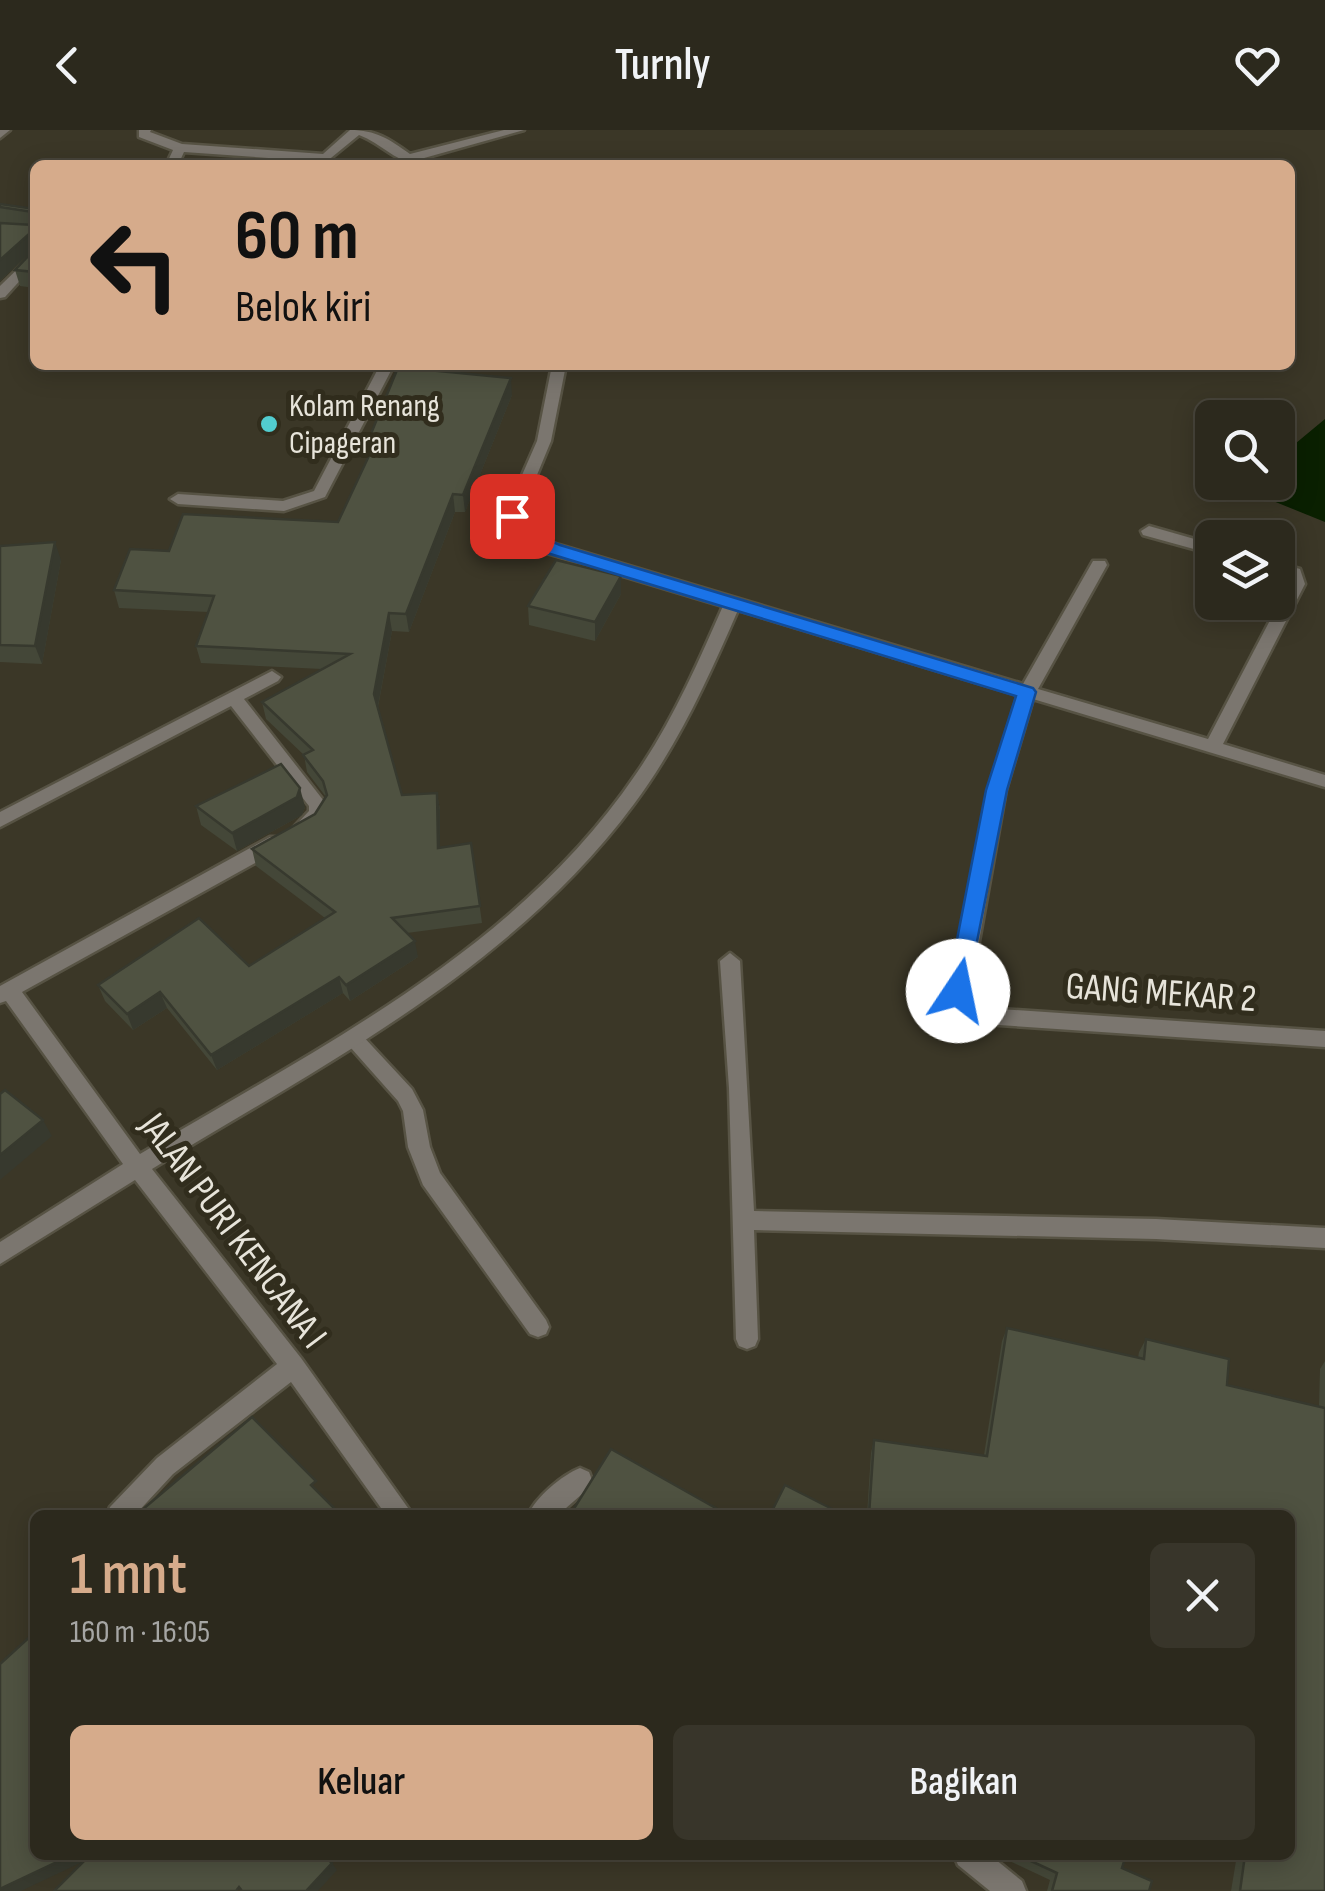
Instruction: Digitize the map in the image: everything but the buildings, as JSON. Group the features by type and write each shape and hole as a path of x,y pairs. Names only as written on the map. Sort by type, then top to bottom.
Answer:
{"street":[{"path":"145,130 142,134 180,148 326,158 357,130 382,139 410,160"},
{"path":"420,160 518,130"},
{"path":"174,160 180,148"},
{"path":"0,294 30,261"},
{"path":"178,499 284,506 320,494 384,370"},
{"path":"558,370 544,441 512,516 514,527 522,536 553,549 1325,781"},
{"path":"1149,531 1195,545"},
{"path":"1026,692 1099,565"},
{"path":"0,1254 138,1166 354,1039 424,993 529,909 626,803 689,702 733,602"},
{"path":"1213,746 1278,620"},
{"path":"0,820 272,676"},
{"name":"GANG MEKAR 2","path":"1026,692 996,790 958,991 962,1012 1325,1039"},
{"path":"4,992 311,823 318,805 233,697"},
{"path":"730,961 747,1339"},
{"name":"JALAN PURI KENCANA I","path":"4,992 293,1366 397,1510"},
{"path":"354,1039 414,1110 419,1147 431,1178 538,1327"},
{"path":"743,1220 1174,1230 1325,1238"},
{"path":"124,1510 165,1466 293,1366"},
{"path":"546,1510 580,1480"},
{"path":"974,1860 1012,1891"}],"shaded area":[{"path":"1325,419 1325,522 1271,500 1295,500 1295,444"}],"place":[{"name":"Kolam Renang Cipageran","path":"269,424"}],"route":[{"path":"512,516 514,527 522,536 553,549 1026,692 996,790 958,991"}]}
